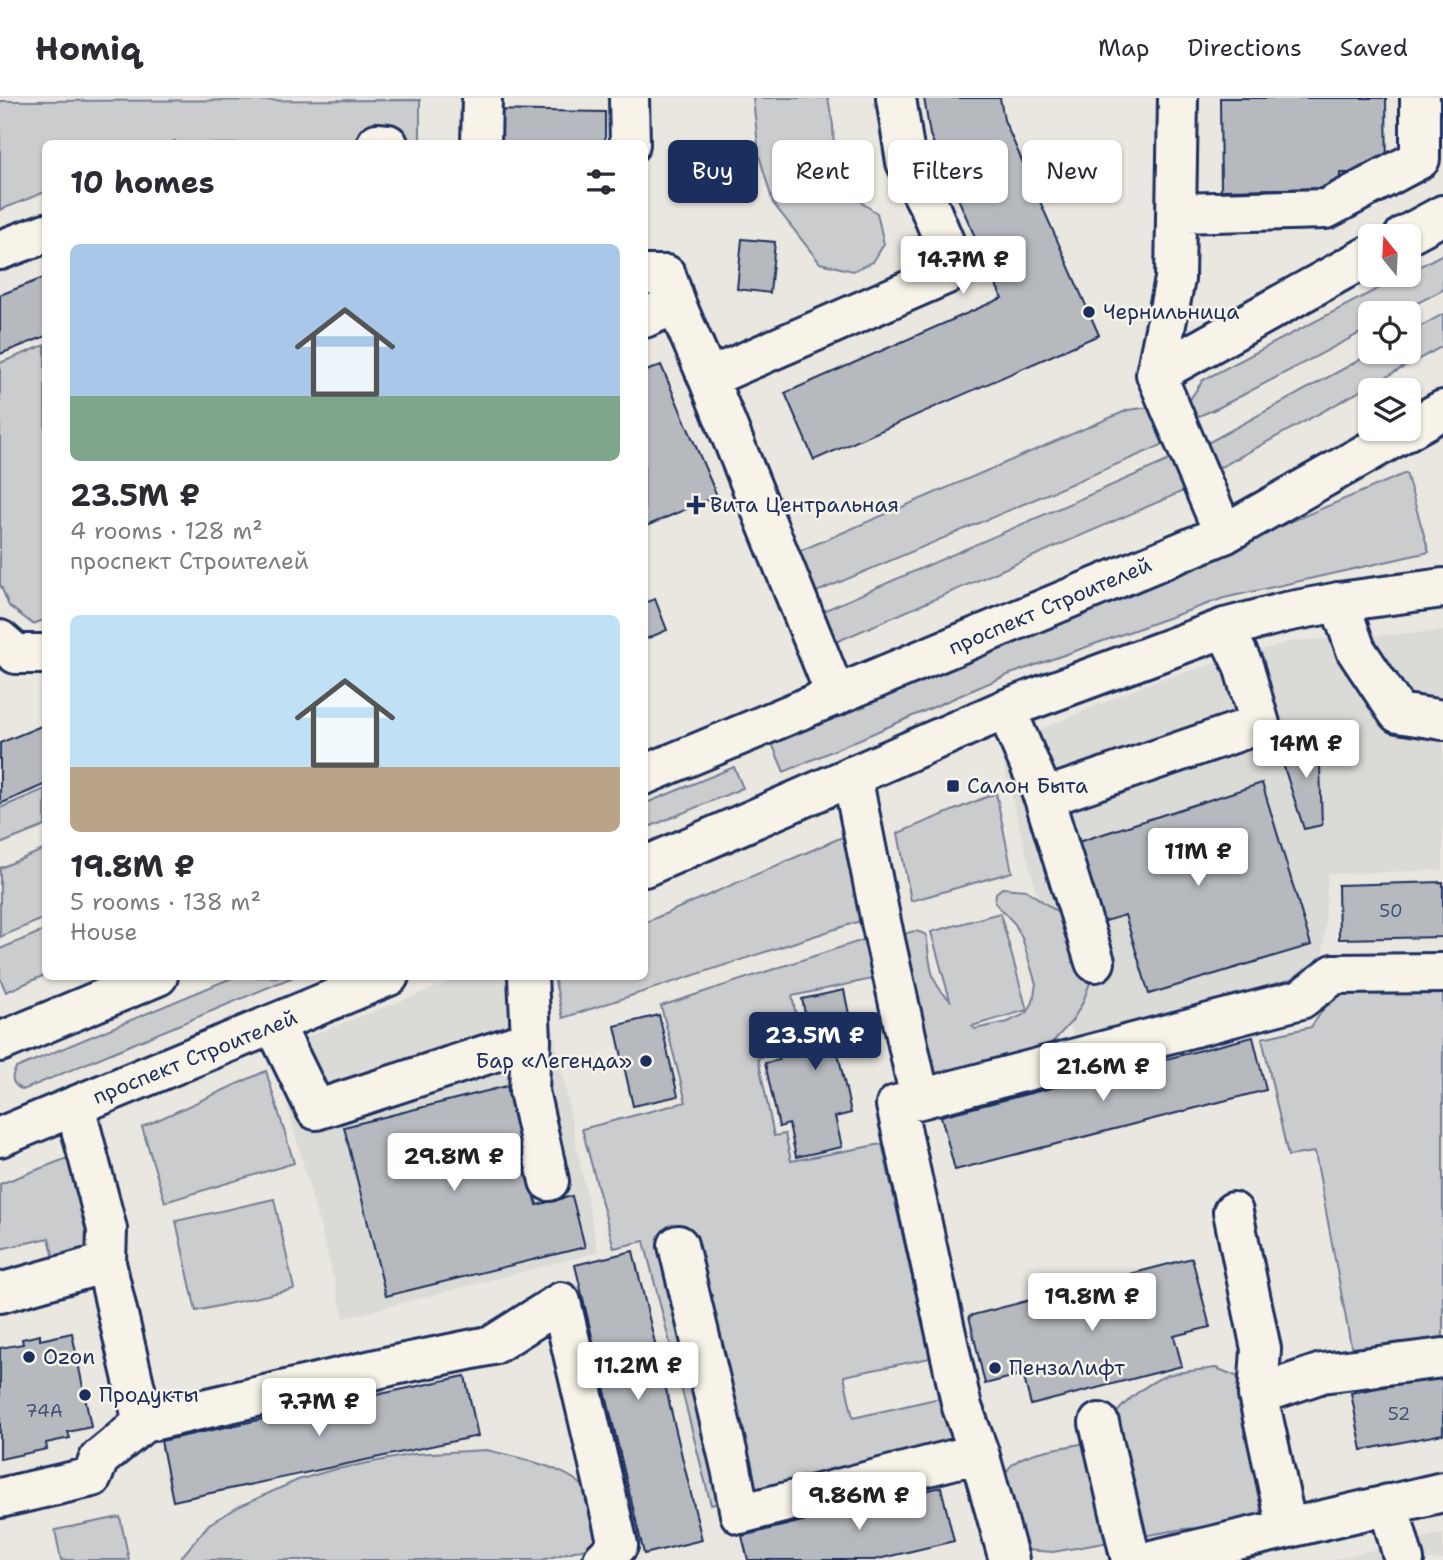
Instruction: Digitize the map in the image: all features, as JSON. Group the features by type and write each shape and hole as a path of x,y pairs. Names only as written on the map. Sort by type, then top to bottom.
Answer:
{"main road":[{"path":"481,140 482,98"},
{"path":"629,98 630,140"},
{"path":"708,378 956,270 930,208 906,162 896,98"},
{"path":"1178,98 1175,279 1156,374 1224,534"},
{"path":"1177,213 1326,209 1420,159 1420,98"},
{"path":"1421,227 1443,215"},
{"path":"0,250 42,234"},
{"path":"1156,374 1358,262"},
{"path":"648,275 666,275 660,311 708,378 836,695"},
{"name":"проспект Строителей","path":"648,773 1224,534 1443,410"},
{"path":"648,865 1006,709 1225,628 1339,602 1443,588"},
{"path":"1339,602 1356,650 1398,713 1443,720"},
{"path":"1044,798 1260,724 1243,665 1225,628"},
{"path":"0,640 16,654 42,654"},
{"path":"1006,709 1044,798 1095,962"},
{"path":"852,776 920,1099"},
{"path":"1009,1560 979,1453 962,1407 896,1105 1301,999 1334,974 1443,973"},
{"path":"0,1042 148,980"},
{"name":"проспект Строителей","path":"0,1136 379,980"},
{"path":"528,980 531,1040 529,1091 549,1181"},
{"path":"274,1024 316,1110 531,1040"},
{"path":"75,1106 107,1229 106,1263 143,1423"},
{"path":"1233,1212 1261,1349 1258,1395 1287,1528"},
{"path":"678,1245 740,1514 979,1453"},
{"path":"0,1293 106,1263"},
{"path":"0,1498 92,1477 99,1459 143,1423 494,1345 561,1302 618,1545 603,1560"},
{"path":"1258,1395 1322,1373 1443,1357"},
{"path":"1099,1423 1131,1560"},
{"path":"1152,1560 1443,1492"},
{"path":"1388,1504 1404,1560"}],"shaded area":[{"path":"753,98 828,98 834,140 772,140 772,200 757,140"},
{"path":"420,100 420,140 42,140 42,193 0,210 0,101"},
{"path":"773,203 862,203 877,213 884,244 873,262 853,271 820,263"},
{"path":"1443,254 1443,290 1421,301 1358,301 1358,334 1218,408 1187,421 1183,410 1203,380 1381,287 1421,287 1421,266"},
{"path":"1443,314 1443,346 1421,358 1421,326"},
{"path":"42,346 42,621 33,624 9,606 0,584 0,363"},
{"path":"1358,361 1358,364 1410,364 1384,378 1358,378 1358,392 1223,466 1213,468 1204,445"},
{"path":"1157,406 1167,443 812,594 795,553 1128,410"},
{"path":"1174,458 1188,489 836,642 823,611"},
{"path":"1406,473 1429,552 1224,598 1005,676 784,772 771,741"},
{"path":"1443,631 1443,870 1328,874 1322,973 1076,1046 999,747 1154,681 1293,641"},
{"path":"734,767 743,788 648,827 648,802"},
{"path":"42,790 42,827 0,844 0,808"},
{"path":"996,793 1012,872 911,901 898,833"},
{"path":"847,835 860,921 563,1018 555,980 648,980 648,921"},
{"path":"42,850 42,919 0,937 0,868"},
{"path":"1002,888 1026,890 1076,925 1091,980 1082,1004 1072,1021 1048,1047 942,1077 930,1075 903,935 915,931 926,935 934,978 950,1000 931,932 1000,913 1027,1010 972,1026 975,1029 1008,1022 1027,1013 1033,1002 1036,984 1015,924 995,903 996,893"},
{"path":"42,931 42,976 6,992 0,978 0,949"},
{"path":"869,938 877,978 792,996 797,1020 763,1026 768,1055 758,1058 774,1136 785,1134 791,1161 882,1144 930,1358 844,1376 853,1418 944,1397 954,1443 711,1505 644,1241 614,1248 582,1129 686,1102 661,1006"},
{"path":"227,980 286,980 23,1090 13,1081 16,1068"},
{"path":"455,980 544,980 598,1252 344,1318 273,1050"},
{"path":"1343,981 1443,982 1443,1348 1354,1362 1315,1152 1288,1156 1262,1038 1311,1027"},
{"path":"266,1071 294,1163 165,1202 142,1127"},
{"path":"70,1157 90,1226 89,1256 56,1266 49,1238 0,1249 0,1184"},
{"path":"274,1199 294,1289 196,1311 176,1221"},
{"path":"1216,1368 1241,1378 1268,1501 1261,1514 1237,1526 1183,1529 1053,1552 1026,1550 1018,1543 1004,1478 1009,1468 1028,1455 1090,1441 1103,1431 1129,1400 1161,1378 1179,1372"},
{"path":"487,1450 532,1461 577,1481 589,1491 597,1503 606,1529 589,1547 542,1560 179,1560 209,1524 240,1506 298,1480 332,1470 414,1454"},
{"path":"120,1517 129,1560 61,1560 55,1530"},
{"path":"1443,1533 1443,1560 1331,1560 1399,1544"}],"building":[{"path":"924,98 1000,98 1004,120 1022,161 1022,203 1041,203 1099,335 814,460 785,393 1002,298 960,203 1008,203 1008,140 932,140"},
{"path":"1220,98 1386,98 1387,173 1340,173 1340,188 1221,190"},
{"path":"489,110 605,112 605,140 488,140"},
{"path":"742,239 775,242 770,293 737,289"},
{"path":"42,279 42,338 0,354 0,295"},
{"path":"661,365 717,496 648,525 648,370"},
{"path":"655,599 667,630 648,638 648,602"},
{"path":"42,726 42,786 0,804 0,743"},
{"path":"1319,736 1322,825 1304,829 1284,767 1289,749 1304,738"},
{"path":"1262,783 1311,945 1149,994 1125,915 1099,923 1075,843"},
{"path":"1443,882 1443,937 1339,939 1338,885"},
{"path":"844,990 850,1019 864,1016 871,1046 838,1053 851,1113 835,1117 842,1147 796,1157 789,1124 779,1127 765,1063 779,1060 773,1030 807,1023 802,999"},
{"name":"Бар «Легенда»","path":"659,1015 678,1096 633,1106 615,1026"},
{"path":"1253,1037 1266,1090 955,1170 941,1116"},
{"path":"507,1086 537,1205 572,1196 585,1247 386,1296 344,1127"},
{"path":"633,1251 702,1540 644,1554 575,1265"},
{"path":"1192,1258 1210,1327 1174,1336 1182,1366 1031,1405 1023,1374 985,1384 969,1316"},
{"path":"72,1333 91,1427 68,1432 70,1438 46,1443 47,1449 0,1459 0,1348 23,1344 22,1339 40,1335 40,1340"},
{"path":"465,1376 478,1436 173,1501 161,1441"},
{"path":"1443,1376 1443,1434 1362,1450 1351,1393"},
{"path":"941,1487 954,1541 874,1560 748,1560 742,1536"}],"place":[{"name":"Чернильница","path":"1089,312"},
{"name":"Вита Центральная","path":"696,505"},
{"name":"Салон Быта","path":"953,786"},
{"name":"Бар «Легенда»","path":"646,1061"},
{"name":"Ozon","path":"29,1357"},
{"name":"ПензаЛифт","path":"995,1368"},
{"name":"Продукты","path":"85,1395"}]}
